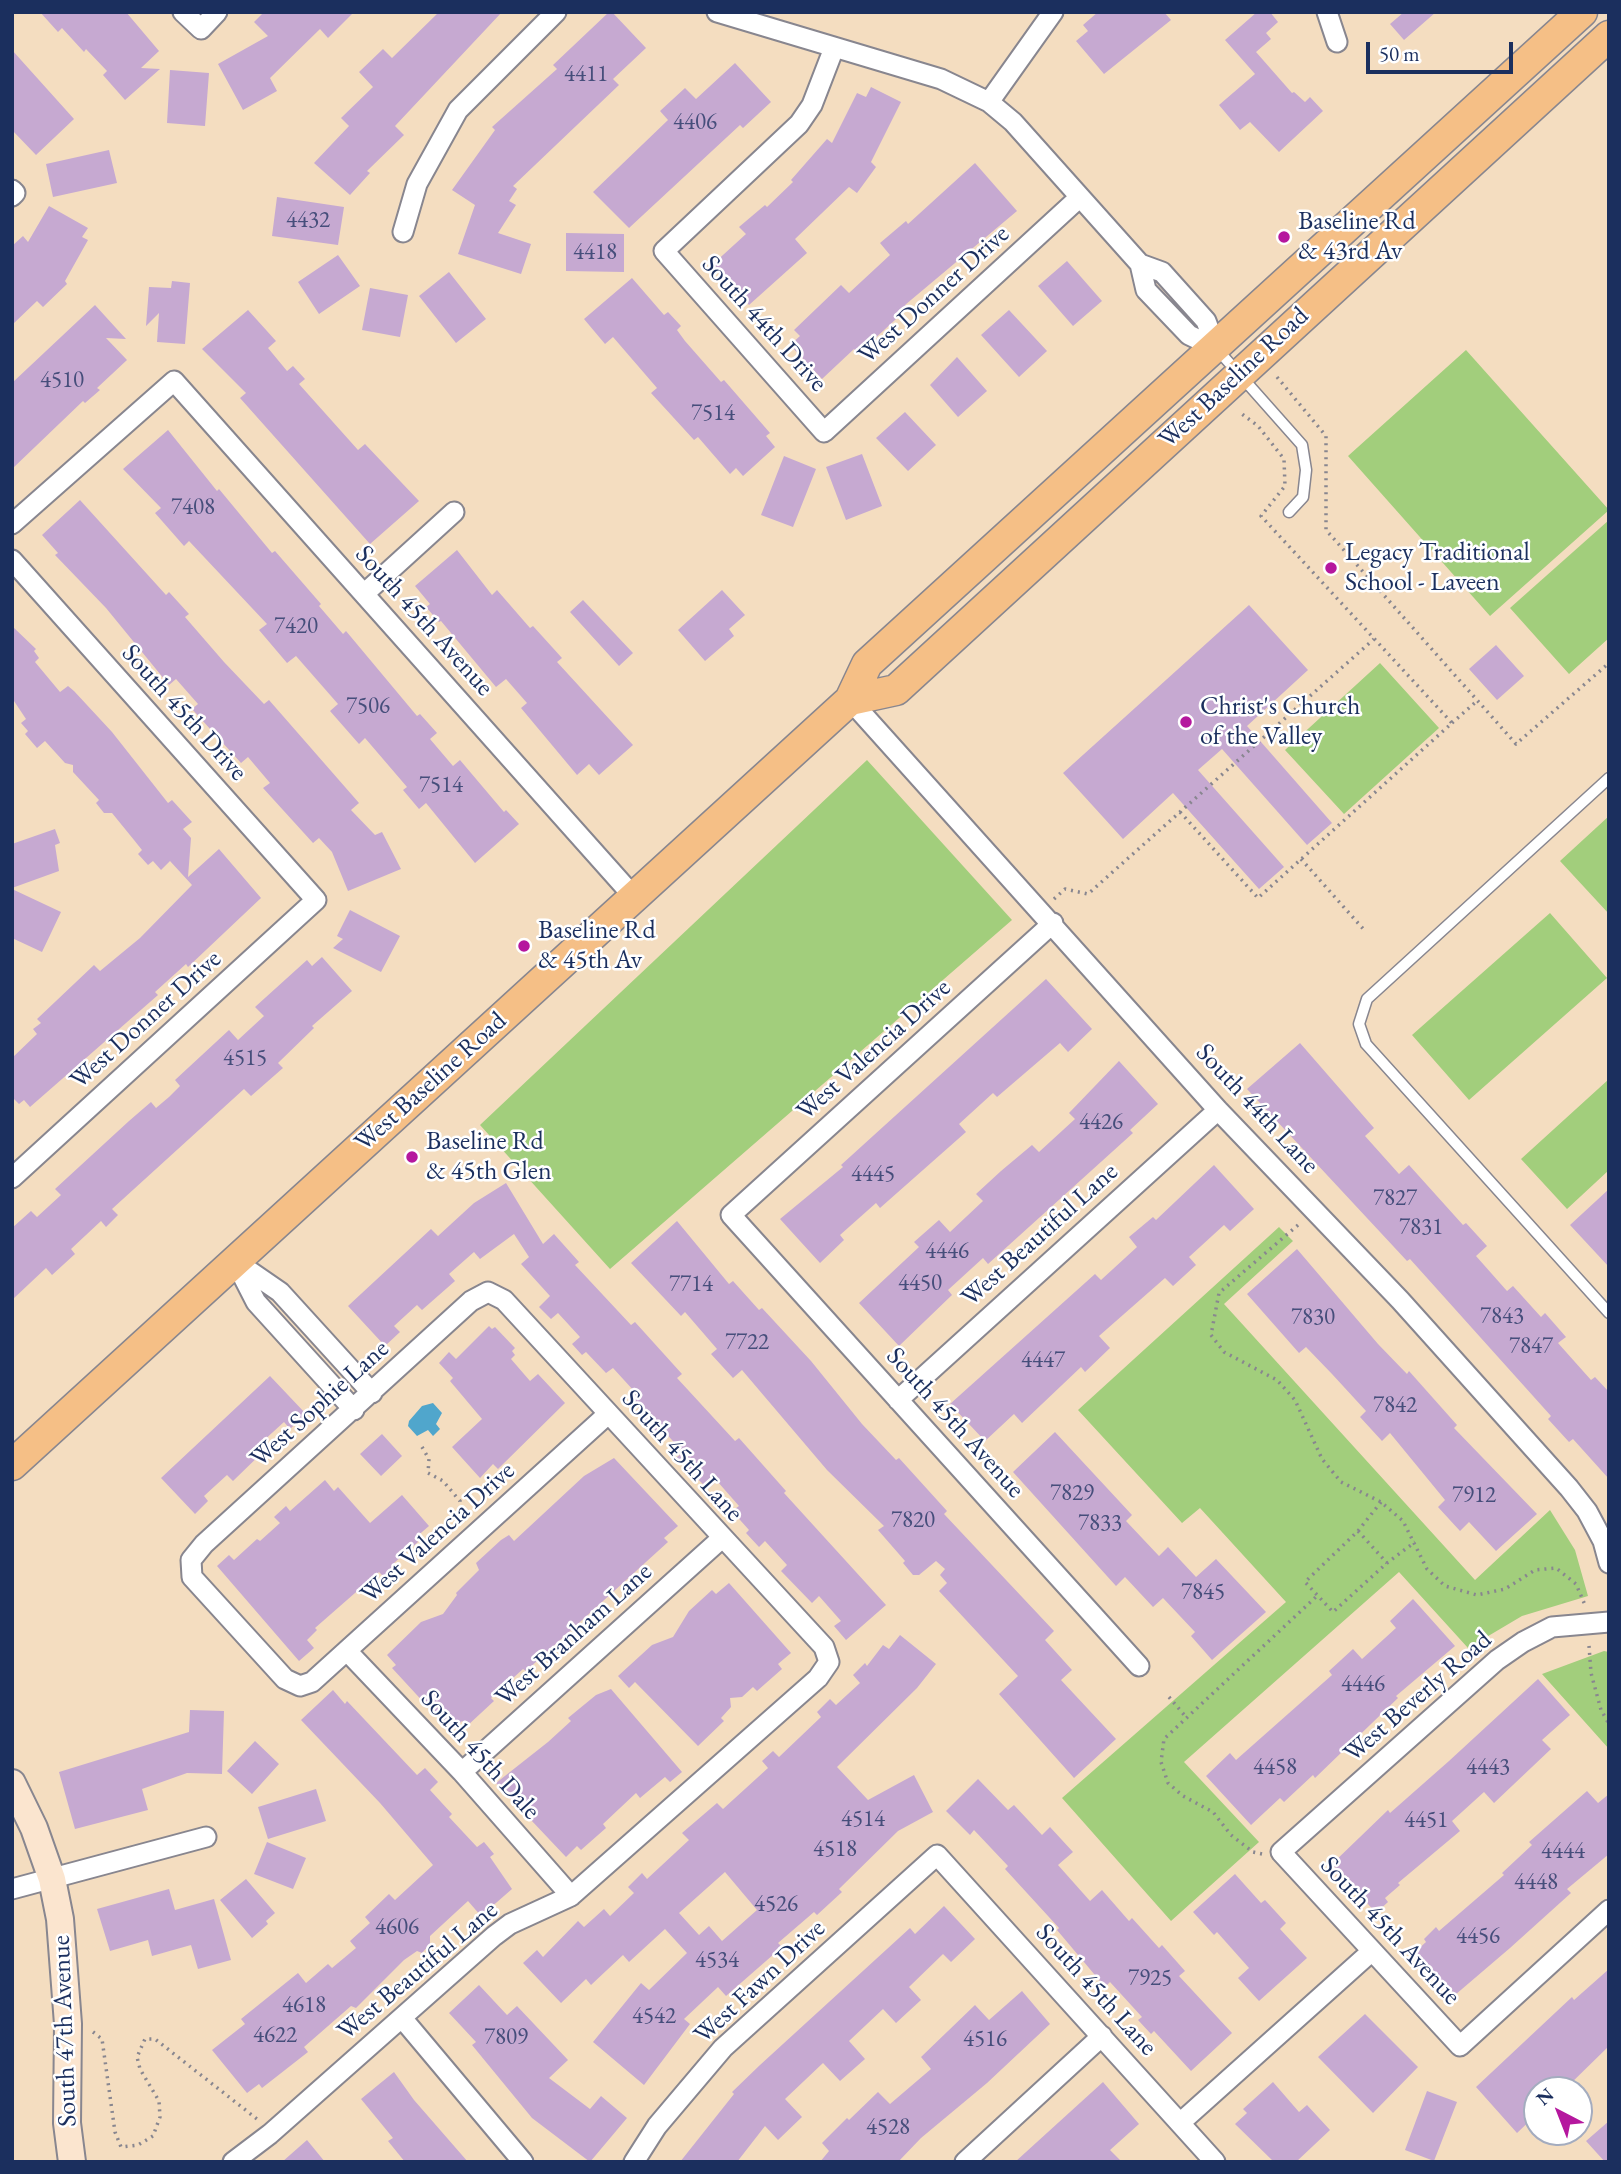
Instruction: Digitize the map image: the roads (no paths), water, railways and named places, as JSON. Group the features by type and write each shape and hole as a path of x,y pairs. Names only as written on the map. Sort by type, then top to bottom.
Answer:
{"main road":[{"name":"West Baseline Road","path":"12,1465 850,700 867,664 1216,348 1592,27"},
{"name":"West Baseline Road","path":"850,700 896,690 1239,372 1592,27"}],"street":[{"path":"183,12 201,29 217,12"},
{"path":"403,232 417,184 458,110 556,12"},
{"path":"717,12 941,79 989,102 1013,122 1140,264 1146,289 1189,335 1216,348"},
{"path":"989,102 1053,12"},
{"path":"1327,12 1337,42"},
{"name":"South 44th Drive","path":"824,432 664,251 799,124 812,105 834,48"},
{"name":"West Donner Drive","path":"824,432 1080,197"},
{"name":"South 45th Avenue","path":"12,524 174,381 634,897"},
{"path":"365,593 454,512"},
{"name":"South 45th Drive","path":"12,560 316,900"},
{"name":"South 44th Lane","path":"850,700 1053,923 1218,1110 1400,1300 1569,1488 1587,1511 1603,1541 1609,1563"},
{"name":"West Donner Drive","path":"12,1178 316,900"},
{"name":"West Valencia Drive","path":"731,1215 1053,923"},
{"name":"West Beautiful Lane","path":"898,1400 1218,1110"},
{"name":"South 45th Avenue","path":"731,1215 1139,1666"},
{"path":"235,1261 275,1286 372,1393"},
{"path":"235,1261 256,1302 354,1409"},
{"name":"West Sophie Lane","path":"300,1686 285,1679 192,1577 191,1560 204,1544 471,1301 488,1292"},
{"name":"South 45th Lane","path":"488,1292 504,1300 824,1647 829,1662"},
{"path":"302,1353 321,1337"},
{"name":"West Valencia Drive","path":"300,1686 312,1682 608,1414"},
{"name":"West Branham Lane","path":"462,1772 722,1538"},
{"name":"West Beverly Road","path":"1275,1854 1497,1660 1522,1642 1552,1627 1609,1622"},
{"name":"South 45th Dale","path":"347,1651 462,1772 572,1896"},
{"name":"West Beautiful Lane","path":"233,2162 270,2134 510,1924 572,1896 818,1678 829,1662"},
{"name":"South 47th Avenue","path":"12,1783 34,1828 52,1879 65,1963 67,2123 72,2162"},
{"path":"12,1889 206,1837"},
{"name":"South 45th Avenue","path":"1275,1854 1372,1951 1460,2046 1609,1910"},
{"name":"South 45th Lane","path":"937,1855 1215,2162"},
{"name":"West Fawn Drive","path":"634,2162 657,2126 723,2048 937,1855"},
{"path":"1180,2123 1372,1951"},
{"path":"402,2018 523,2162"},
{"path":"965,2162 1102,2036"}],"lane":[{"path":"1216,348 1302,445 1306,470 1303,497 1289,512"},
{"path":"1609,778 1367,999 1359,1024 1366,1044 1609,1313"}],"water":[{"path":"433,1403 442,1413 436,1424 440,1429 433,1436 428,1430 417,1436 408,1426 409,1421 422,1406"}],"place":[{"name":"Baseline Rd & 43rd Av","path":"1284,237"},
{"name":"Legacy Traditional School - Laveen","path":"1331,568"},
{"name":"Christ's Church of the Valley","path":"1186,722"},
{"name":"Baseline Rd & 45th Av","path":"524,946"},
{"name":"Baseline Rd & 45th Glen","path":"412,1157"}]}
